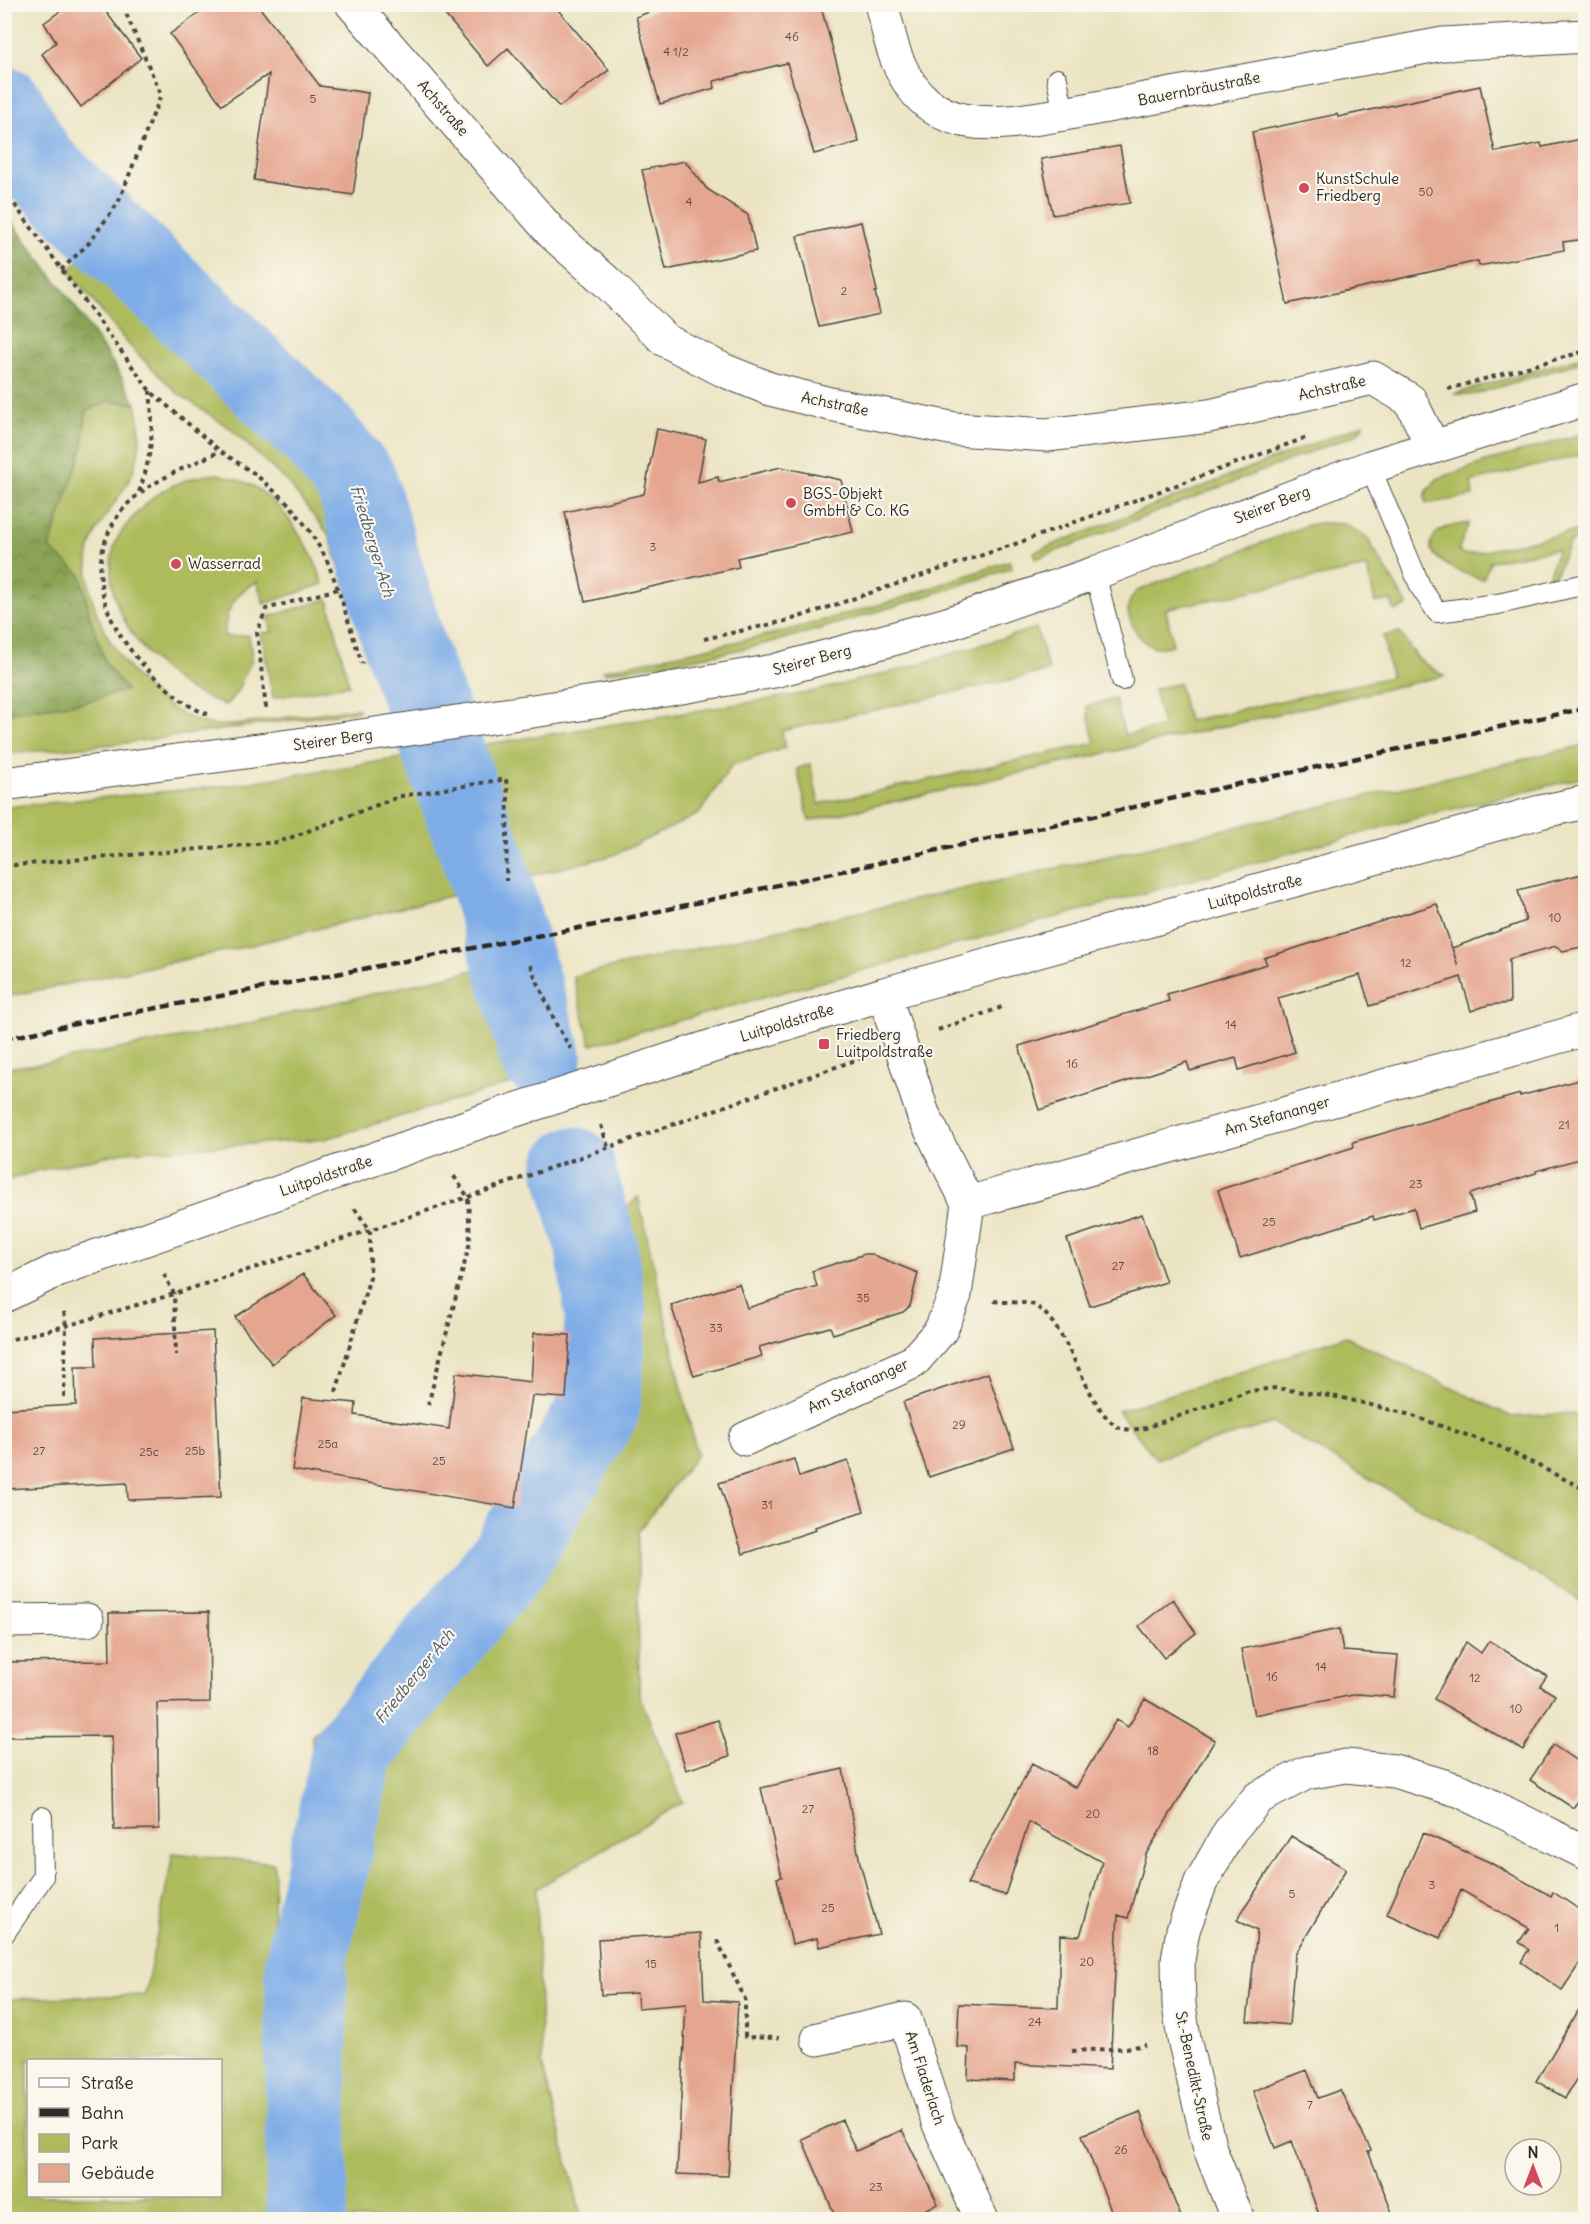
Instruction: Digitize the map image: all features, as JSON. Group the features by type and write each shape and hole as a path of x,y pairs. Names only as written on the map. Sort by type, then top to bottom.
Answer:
{"street":[{"name":"Achstraße","path":"352,4 552,232 608,283 665,340 723,370 770,389 830,404 955,429 1047,435 1209,416 1373,378 1410,400"},
{"name":"Bauernbräustraße","path":"881,4 897,61 913,89 931,105 955,119 981,124 1009,123 1064,114 1443,44 1586,36"},
{"name":"Steirer Berg","path":"4,784 327,741 601,701 774,671 944,625 1095,573 1370,467 1586,399"},
{"path":"1410,400 1432,447"},
{"name":"Luitpoldstraße","path":"4,1296 57,1270 588,1085 884,994 1540,812 1586,802"},
{"path":"884,994 923,1114 968,1203"},
{"name":"Am Stefananger","path":"745,1439 913,1362 941,1330 955,1295 968,1203 1586,1029"},
{"path":"4,1621 87,1620"},
{"name":"St.-Benedikt-Straße","path":"1238,2220 1210,2148 1184,2039 1179,2005 1178,1960 1183,1930 1201,1882 1230,1831 1258,1798 1306,1773 1346,1766 1394,1771 1461,1791 1586,1853"},
{"name":"Am Fladerlach","path":"803,2039 905,2019 938,2122 982,2220"}],"lane":[{"path":"1057,79 1064,114"},
{"path":"1370,467 1421,588 1437,612 1498,604 1586,584"},
{"path":"1095,573 1122,680"},
{"path":"4,1934 43,1876 42,1817"}],"path":[{"path":"61,270 88,244 118,203 161,95 122,4"},
{"path":"4,190 150,391 220,451 255,474 289,504 326,558 363,664"},
{"path":"1410,400 1586,351"},
{"path":"150,391 153,425 148,467 138,492 121,511 108,531 101,555 100,571 104,601 122,640 138,662 172,692 200,712 214,717"},
{"path":"700,640 790,620 1018,543 1309,437"},
{"path":"138,492 220,451"},
{"path":"257,713 267,711 257,633 266,609 338,589"},
{"path":"4,866 279,842 401,796 506,779 508,795 506,881"},
{"path":"4,1341 66,1326 174,1294 370,1230 799,1082 1007,1005"},
{"path":"428,1140 468,1197 470,1242 428,1405"},
{"path":"336,1392 370,1277 370,1230"},
{"path":"57,1270 66,1326 64,1397"},
{"path":"955,1295 1034,1305 1058,1327 1088,1387 1108,1420 1124,1429 1142,1429 1249,1391 1276,1388 1343,1398 1407,1414 1503,1448 1586,1490"},
{"path":"174,1299 176,1354"},
{"path":"717,1940 745,1999 745,2037 803,2039"},
{"path":"1072,2051 1126,2049 1184,2039"}],"green space":[{"path":"5,213 74,305 116,368 136,404 110,401 86,411 83,447 49,548 81,575 90,617 106,664 126,690 84,702 5,713"},
{"path":"99,245 280,417 333,473 360,539 393,641 366,652 329,535 289,484 231,429 176,392 128,344 68,270"},
{"path":"1585,356 1585,361 1482,392 1471,395 1454,394"},
{"path":"109,401 136,404 140,435 138,455 127,484 95,534 88,569 92,597 103,627 119,655 139,680 163,702 188,717 214,725 235,725 358,708 359,711 126,743 5,754 4,713 84,702 126,690 106,664 90,617 81,575 49,548 83,447 86,411"},
{"path":"1364,424 1360,431 1352,436 1036,559 1034,552"},
{"path":"1585,433 1585,454 1471,482 1473,496 1426,504 1427,491 1437,479"},
{"path":"218,474 249,484 273,502 295,527 312,556 323,584 264,604 257,582 237,597 226,620 225,637 249,635 252,659 237,692 226,705 199,695 184,686 154,661 140,645 119,610 113,591 111,571 113,551 117,540 145,505 173,485 206,475"},
{"path":"1469,523 1458,551 1466,555 1585,529 1585,538 1570,542 1555,575 1548,576 1558,549 1491,561 1483,579 1445,564 1432,550 1431,542 1437,533 1452,526"},
{"path":"1344,524 1366,536 1408,606 1394,611 1391,600 1375,603 1367,567 1166,609 1173,645 1158,647 1149,645 1134,629 1128,608 1137,591 1308,525"},
{"path":"1009,561 1012,568 809,632 714,655 604,673 604,670 777,633 893,601"},
{"path":"328,599 349,685 273,698 261,633 272,632 268,617"},
{"path":"1036,628 1049,671 782,731 785,748 732,765 699,814 614,855 244,947 5,997 5,807 233,785 807,693 899,670"},
{"path":"1399,632 1419,660 1444,676 809,821 797,769 810,764 819,804 1095,743 1086,706 1115,699 1125,735 1163,727 1154,689 1179,683 1188,721 1391,677 1383,636"},
{"path":"1585,745 1585,777 1428,815 591,1045 573,976 1123,853"},
{"path":"487,967 523,1080 325,1139 125,1152 36,1171 5,1181 5,1068 39,1064 211,1032"},
{"path":"638,1197 697,1455 638,1532 639,1695 683,1802 536,1889 542,2064 582,2219 327,2219 312,1736 455,1591 576,1406 562,1270"},
{"path":"1344,1336 1512,1417 1572,1413 1585,1421 1585,1603 1273,1423 1156,1459 1118,1411"},
{"path":"173,1853 274,1863 268,2219 5,2219 5,1999 145,1995"}],"building":[{"path":"70,4 100,4 141,58 81,107 42,54 56,42 44,23"},
{"path":"212,4 257,4 320,86 368,93 353,195 254,180 269,74 222,105 170,34"},
{"path":"436,4 553,4 609,70 559,107 508,48 488,66"},
{"path":"670,4 820,4 859,142 814,154 787,63 714,81 715,88 660,104 636,17"},
{"path":"1480,86 1495,152 1541,143 1542,147 1586,138 1586,239 1563,242 1564,250 1479,266 1478,261 1287,304 1252,132 1337,114 1338,117"},
{"path":"1120,146 1130,203 1053,215 1041,159"},
{"path":"685,161 707,189 748,215 756,251 666,270 642,170"},
{"path":"861,222 880,314 819,327 797,236"},
{"path":"657,429 706,439 698,482 718,477 719,482 781,467 841,480 853,532 737,558 739,567 585,602 565,512 644,494"},
{"path":"1586,873 1586,946 1563,951 1556,946 1509,959 1510,1003 1488,1005 1471,1011 1461,977 1370,1006 1360,975 1278,998 1295,1052 1239,1070 1236,1058 1190,1071 1187,1062 1039,1110 1019,1046 1169,1001 1167,994 1267,964 1264,958 1437,904 1458,966 1452,948 1526,921 1518,890"},
{"path":"1586,1078 1586,1157 1536,1171 1536,1173 1470,1194 1475,1212 1419,1228 1414,1208 1374,1220 1373,1216 1240,1258 1218,1190 1354,1147 1353,1142 1520,1094 1520,1096"},
{"path":"1142,1214 1166,1282 1090,1306 1067,1239"},
{"path":"871,1254 918,1273 910,1306 903,1312 833,1334 830,1327 759,1347 762,1356 694,1376 671,1305 739,1284 747,1308 817,1286 812,1271"},
{"path":"303,1274 336,1315 272,1364 235,1317"},
{"path":"213,1331 221,1497 128,1500 127,1483 4,1489 4,1409 76,1405 75,1367 96,1367 95,1338"},
{"path":"534,1333 570,1335 566,1398 532,1396 515,1508 292,1470 303,1398 356,1403 355,1415 449,1429 456,1373 531,1382"},
{"path":"988,1373 1014,1448 929,1477 903,1402"},
{"path":"794,1459 799,1477 848,1461 864,1511 815,1527 816,1530 743,1554 719,1483"},
{"path":"1173,1599 1196,1633 1164,1658 1139,1626"},
{"path":"209,1612 210,1702 157,1703 159,1829 114,1830 112,1736 4,1737 4,1662 110,1661 109,1613"},
{"path":"1339,1629 1343,1651 1398,1655 1394,1697 1358,1694 1254,1715 1241,1649"},
{"path":"1489,1641 1547,1676 1540,1686 1555,1695 1523,1750 1434,1699 1466,1642 1481,1653"},
{"path":"1145,1699 1215,1740 1146,1854 1128,1918 1118,1915 1110,2069 1015,2064 1015,2081 968,2079 969,2048 957,2047 959,2004 1058,2008 1060,1935 1080,1936 1102,1862 1029,1822 1005,1895 967,1884 1032,1764 1076,1788 1116,1720 1128,1727"},
{"path":"718,1720 730,1756 686,1770 675,1733"},
{"path":"1553,1745 1586,1767 1586,1790 1573,1808 1530,1780"},
{"path":"843,1769 860,1863 879,1934 819,1947 817,1938 792,1944 777,1878 782,1877 761,1788"},
{"path":"1423,1833 1487,1861 1551,1896 1553,1892 1586,1914 1586,1954 1562,1990 1521,1962 1529,1949 1519,1942 1529,1928 1461,1890 1440,1938 1387,1914"},
{"path":"1291,1836 1346,1869 1295,1955 1289,2025 1247,2021 1257,1931 1237,1920"},
{"path":"701,1933 704,2000 738,2002 728,2176 677,2174 686,2004 638,2008 637,1993 601,1995 598,1939"},
{"path":"1586,1998 1586,2065 1565,2098 1536,2081"},
{"path":"1307,2070 1318,2098 1340,2090 1371,2150 1368,2151 1395,2220 1321,2220 1292,2141 1275,2148 1253,2091"},
{"path":"1140,2112 1182,2220 1115,2220 1102,2188 1082,2135"},
{"path":"842,2120 856,2151 902,2130 938,2204 902,2220 837,2220 802,2139"}],"waterway":[{"name":"Friedberger Ach","path":"4,107 36,164 317,433 356,481 405,647 485,863 541,1057"},
{"name":"Friedberger Ach","path":"307,2220 306,1962 353,1750 507,1563 599,1408 606,1317 596,1245 574,1168"}],"railway":[{"path":"4,1039 600,924 1586,708"}],"place":[{"name":"KunstSchule Friedberg","path":"1304,188"},
{"name":"BGS-Objekt GmbH & Co. KG","path":"791,503"},
{"name":"Wasserrad","path":"176,564"},
{"name":"Friedberg Luitpoldstraße","path":"824,1044"}]}
